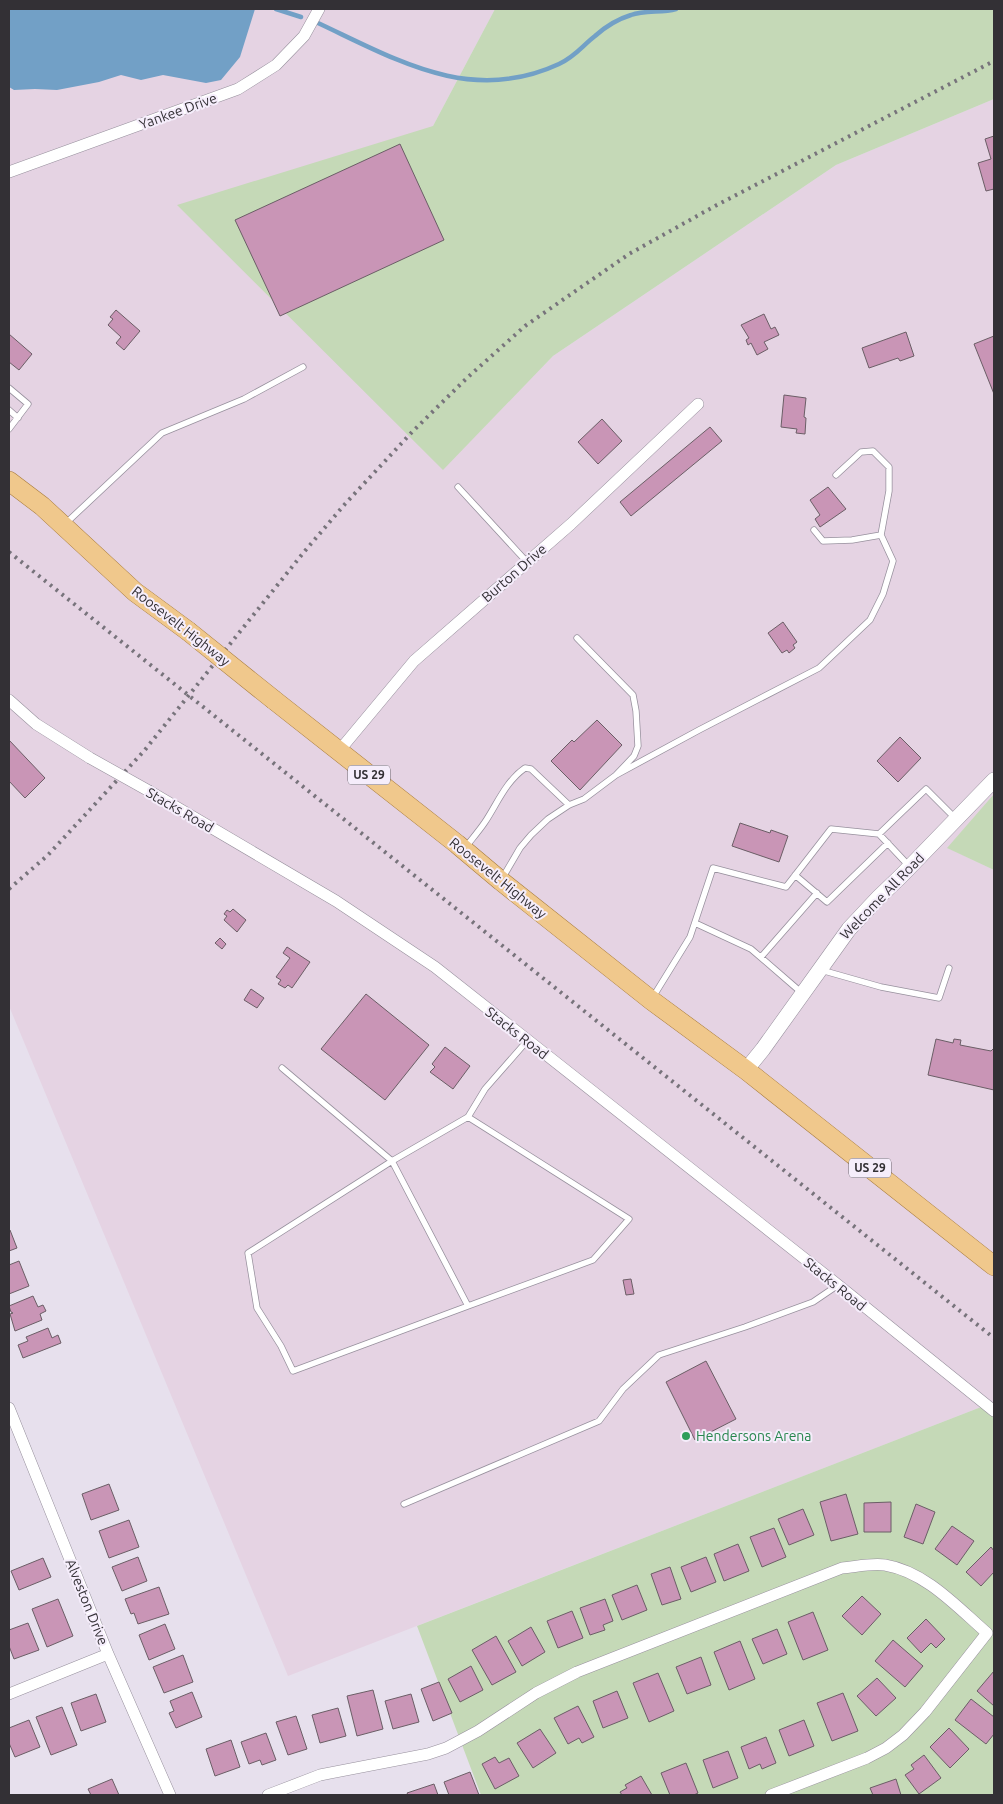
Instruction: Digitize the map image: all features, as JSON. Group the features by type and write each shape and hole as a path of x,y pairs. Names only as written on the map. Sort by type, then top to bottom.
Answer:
{"main road":[{"name":"Roosevelt Highway","path":"9,481 42,506 136,592 339,750 651,1000 746,1070 994,1266"}],"street":[{"name":"Yankee Drive","path":"9,172 238,89 276,65 304,36 319,9"},
{"name":"Burton Drive","path":"339,750 414,661 571,524 698,404"},
{"name":"Stacks Road","path":"9,700 36,724 90,758 336,901 434,967 838,1285 994,1411"},
{"name":"Welcome All Road","path":"746,1070 849,929 878,897 910,867 994,780"},
{"name":"Alveston Drive","path":"9,1408 108,1654 170,1795"},
{"path":"268,1795 320,1775 446,1748 478,1731 536,1693 577,1672 842,1568 883,1564 902,1569 921,1578 952,1602 990,1636 925,1712 903,1735 886,1748 867,1758 771,1795"},
{"path":"9,1694 108,1654"}],"lane":[{"path":"64,526 162,433 244,399 303,366"},
{"path":"9,388 28,404 9,429"},
{"path":"9,410 18,418"},
{"path":"501,881 520,848 530,835 548,819 569,805 584,799 616,776 699,730 819,668 870,620 883,594 893,561 881,535 889,490 890,468 873,451 861,452 836,475"},
{"path":"458,487 527,562"},
{"path":"814,530 823,540 852,540 881,535"},
{"path":"576,638 633,695 638,746 634,756 616,776"},
{"path":"464,850 484,824 504,789 525,768 531,769 569,805"},
{"path":"879,834 926,789 956,820"},
{"path":"651,1000 690,937 713,868 786,887 831,830 879,834 910,867"},
{"path":"795,875 826,902 888,843"},
{"path":"761,957 816,893"},
{"path":"695,923 751,949 802,994"},
{"path":"819,970 881,987 939,998 949,968"},
{"path":"468,1117 629,1219 593,1260 293,1371 281,1346 257,1308 248,1254 392,1161 468,1117 485,1089 527,1041"},
{"path":"282,1068 392,1161 468,1306"},
{"path":"404,1504 599,1421 623,1389 659,1355 745,1327 813,1302 838,1285"}],"shaded area":[{"path":"9,9 495,9 433,126 443,469 553,356 836,165 994,99 994,794 948,848 994,870 994,1402 288,1676 9,1006"}],"green space":[{"path":"495,9 994,9 994,99 836,165 553,356 443,470 177,205 433,126"},
{"path":"994,794 994,870 947,848"},
{"path":"994,1402 994,1795 481,1795 417,1626"}],"water":[{"path":"9,9 255,9 240,57 221,80 206,83 163,75 141,80 121,75 99,82 57,90 14,90 9,87"}],"building":[{"path":"994,136 994,189 986,191 978,163 991,159 985,139"},
{"path":"400,144 444,240 280,316 235,220"},
{"path":"116,310 140,331 124,350 116,343 121,337 108,325 113,319 110,317"},
{"path":"764,314 771,329 775,327 779,335 764,342 768,349 757,355 751,343 748,345 746,340 749,338 741,325"},
{"path":"906,332 914,356 900,361 898,358 869,368 862,348"},
{"path":"9,334 32,354 19,370 9,362"},
{"path":"994,336 994,394 974,344"},
{"path":"784,395 806,398 805,434 796,433 797,429 781,427"},
{"path":"602,419 622,441 598,464 578,442"},
{"path":"710,427 722,441 631,516 620,502"},
{"path":"828,487 846,509 820,527 815,519 820,515 810,500"},
{"path":"783,622 797,642 793,645 795,648 789,653 787,650 782,653 768,633"},
{"path":"597,720 622,745 580,790 551,761 572,740 574,742"},
{"path":"900,737 921,758 898,782 877,761"},
{"path":"9,740 45,778 25,798 9,781"},
{"path":"740,823 770,833 771,830 788,836 779,862 732,846"},
{"path":"233,909 246,920 237,932 224,920 227,916 224,914 227,910 230,912"},
{"path":"220,938 226,944 222,949 215,943"},
{"path":"287,947 310,962 292,988 288,985 285,988 278,984 281,980 276,977 290,958 283,953"},
{"path":"251,989 264,998 257,1008 244,1000"},
{"path":"366,994 429,1045 385,1100 321,1049"},
{"path":"936,1039 953,1043 954,1039 961,1040 960,1045 991,1051 994,1048 994,1090 928,1075"},
{"path":"445,1047 470,1066 453,1089 430,1072 435,1067 432,1064"},
{"path":"9,1231 17,1248 9,1251"},
{"path":"19,1261 29,1286 9,1294 9,1265"},
{"path":"631,1279 634,1294 626,1295 623,1280"},
{"path":"33,1296 38,1307 43,1305 46,1311 40,1314 42,1320 15,1331 10,1314 13,1313 9,1306"},
{"path":"48,1328 52,1338 58,1335 61,1343 23,1358 18,1345 28,1341 26,1337"},
{"path":"706,1361 736,1419 695,1440 666,1382"},
{"path":"109,1484 119,1510 91,1520 82,1494"},
{"path":"846,1494 858,1534 831,1541 820,1502"},
{"path":"891,1502 891,1532 864,1532 864,1503"},
{"path":"916,1504 935,1512 923,1544 904,1537"},
{"path":"803,1509 814,1535 789,1545 778,1519"},
{"path":"129,1520 139,1547 109,1558 99,1531"},
{"path":"952,1526 974,1541 957,1565 935,1549"},
{"path":"774,1528 786,1557 762,1567 750,1537"},
{"path":"738,1544 749,1571 724,1581 714,1554"},
{"path":"991,1547 994,1551 994,1572 981,1586 966,1572"},
{"path":"138,1557 147,1581 122,1591 112,1567"},
{"path":"706,1557 716,1582 691,1592 681,1567"},
{"path":"43,1558 51,1577 19,1590 11,1571"},
{"path":"670,1567 681,1599 662,1605 651,1574"},
{"path":"637,1585 647,1610 622,1620 612,1595"},
{"path":"159,1587 169,1614 138,1624 134,1613 131,1614 125,1599"},
{"path":"862,1596 881,1614 862,1635 842,1616"},
{"path":"58,1599 73,1636 47,1647 32,1609"},
{"path":"605,1599 613,1621 603,1625 605,1630 590,1635 580,1608"},
{"path":"572,1611 583,1638 558,1648 547,1621"},
{"path":"813,1612 828,1650 803,1660 788,1622"},
{"path":"926,1619 945,1639 936,1648 931,1643 921,1653 907,1638"},
{"path":"28,1623 39,1650 14,1659 9,1646 9,1630"},
{"path":"165,1624 175,1649 149,1660 139,1635"},
{"path":"531,1627 545,1652 522,1666 508,1641"},
{"path":"777,1629 787,1654 763,1664 752,1639"},
{"path":"496,1636 516,1672 492,1685 472,1650"},
{"path":"893,1640 923,1666 905,1687 875,1661"},
{"path":"740,1641 755,1679 729,1690 714,1652"},
{"path":"183,1655 193,1682 164,1693 153,1667"},
{"path":"701,1657 711,1685 687,1694 676,1667"},
{"path":"471,1666 483,1690 460,1702 448,1679"},
{"path":"994,1671 994,1706 977,1691"},
{"path":"658,1673 674,1711 649,1722 633,1683"},
{"path":"877,1678 896,1698 876,1716 857,1696"},
{"path":"439,1682 452,1713 433,1721 421,1689"},
{"path":"373,1690 383,1729 357,1736 347,1696"},
{"path":"617,1691 628,1718 603,1728 593,1701"},
{"path":"192,1692 202,1717 176,1728 169,1713 174,1711 170,1701"},
{"path":"843,1693 858,1731 832,1741 817,1703"},
{"path":"96,1694 106,1722 81,1731 71,1703"},
{"path":"411,1694 419,1722 393,1729 385,1701"},
{"path":"971,1699 994,1717 994,1734 986,1744 955,1720"},
{"path":"578,1706 594,1737 582,1743 579,1738 568,1744 554,1718"},
{"path":"62,1707 77,1745 51,1755 36,1717"},
{"path":"338,1708 346,1736 320,1743 312,1715"},
{"path":"296,1716 307,1749 288,1755 276,1722"},
{"path":"29,1720 40,1747 15,1757 9,1743 9,1728"},
{"path":"804,1720 814,1746 789,1756 779,1730"},
{"path":"949,1728 969,1749 950,1768 930,1747"},
{"path":"540,1729 556,1753 533,1768 517,1743"},
{"path":"266,1733 276,1760 262,1765 260,1760 249,1764 241,1742"},
{"path":"766,1737 776,1763 762,1769 760,1764 749,1769 741,1747"},
{"path":"231,1740 240,1767 215,1776 206,1749"},
{"path":"728,1751 738,1778 713,1788 703,1760"},
{"path":"924,1755 941,1778 919,1794 905,1775 914,1769 911,1765"},
{"path":"495,1757 499,1763 509,1758 519,1776 495,1789 482,1764"},
{"path":"686,1763 698,1793 694,1795 670,1795 661,1773"},
{"path":"470,1772 479,1795 449,1795 444,1782"},
{"path":"641,1776 652,1795 622,1795 620,1792 627,1788 625,1785"},
{"path":"112,1779 119,1795 91,1795 88,1789"},
{"path":"896,1779 901,1795 873,1795 870,1788"},
{"path":"434,1784 438,1795 408,1795 407,1793"}],"waterway":[{"path":"276,9 301,17"},
{"path":"318,23 377,51 435,73 465,79 495,80 527,76 559,64 574,54 603,29 636,13 676,9"}],"railway":[{"path":"9,889 48,855 144,751 304,552 345,504 412,432 468,377 525,326 629,254 715,206 994,61"},
{"path":"9,552 994,1338"}],"place":[{"name":"Hendersons Arena","path":"686,1436"}]}
